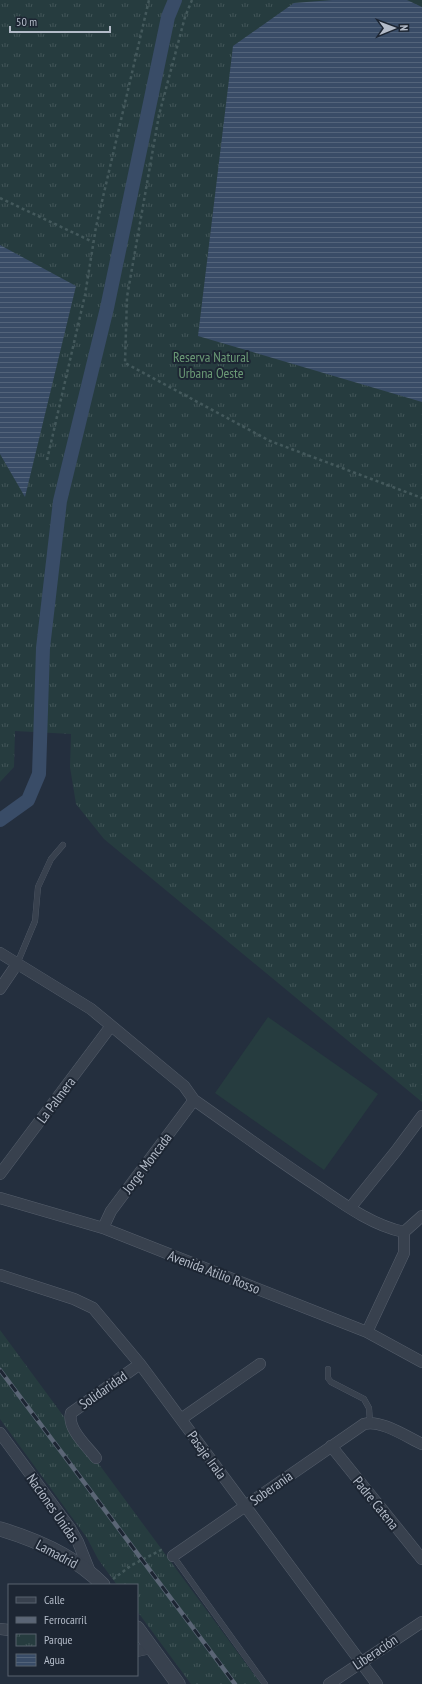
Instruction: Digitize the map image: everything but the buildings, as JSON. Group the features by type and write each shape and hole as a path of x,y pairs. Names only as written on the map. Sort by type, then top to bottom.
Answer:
{"street":[{"path":"0,953 91,1010 184,1086 194,1100 350,1208 389,1229 404,1232"},
{"path":"0,989 17,964"},
{"name":"La Palmera","path":"0,1174 111,1026"},
{"name":"Jorge Moncada","path":"103,1228 111,1210 194,1100"},
{"path":"350,1208 422,1116"},
{"name":"Avenida Atilio Rosso","path":"0,1198 103,1228 367,1332 422,1362"},
{"path":"367,1332 404,1253 404,1232 422,1216"},
{"name":"Pasaje Irala","path":"0,1275 74,1299 93,1308 140,1364 377,1684"},
{"name":"Solidaridad","path":"96,1458 71,1426 71,1413 140,1364"},
{"path":"181,1419 260,1364"},
{"path":"370,1422 380,1424 422,1444"},
{"name":"Soberanía","path":"173,1556 331,1446 364,1424 370,1422"},
{"name":"Naciones Unidas","path":"0,1433 70,1528 78,1542 90,1572 102,1584"},
{"name":"Padre Catena","path":"331,1446 422,1559"},
{"name":"Lamadrid","path":"0,1529 42,1545 90,1572"},
{"name":"Liberación","path":"329,1684 422,1622"},
{"path":"138,1629 178,1684"},
{"path":"138,1651 151,1648"}],"lane":[{"path":"17,964 36,921 38,887 51,859 62,845"},
{"path":"328,1370 328,1378 330,1382 364,1399 368,1403 370,1422"},
{"path":"173,1556 265,1684"}],"path":[{"path":"47,460 85,295 93,242 149,0"},
{"path":"192,0 185,17 158,122 127,297 125,363 270,441 422,498"},
{"path":"0,198 93,242"},
{"path":"120,1574 132,1565 161,1550 173,1556"}],"green space":[{"name":"Reserva Natural Urbana Oeste","path":"0,0 422,0 422,1102 104,839 76,804 70,767 71,734 15,731 14,767 0,782"},
{"path":"268,1017 378,1094 324,1170 215,1093"},
{"path":"0,1330 261,1684 191,1684 138,1612 138,1584 116,1584 98,1559 87,1538 0,1419"}],"water":[{"path":"332,0 407,0 422,7 422,402 198,336 233,46 294,3"},
{"path":"0,245 76,286 25,497 0,454"}],"waterway":[{"path":"0,820 28,800 39,774 43,648 60,501 107,308 168,17 175,0"}],"railway":[{"path":"0,1370 235,1684"}]}
